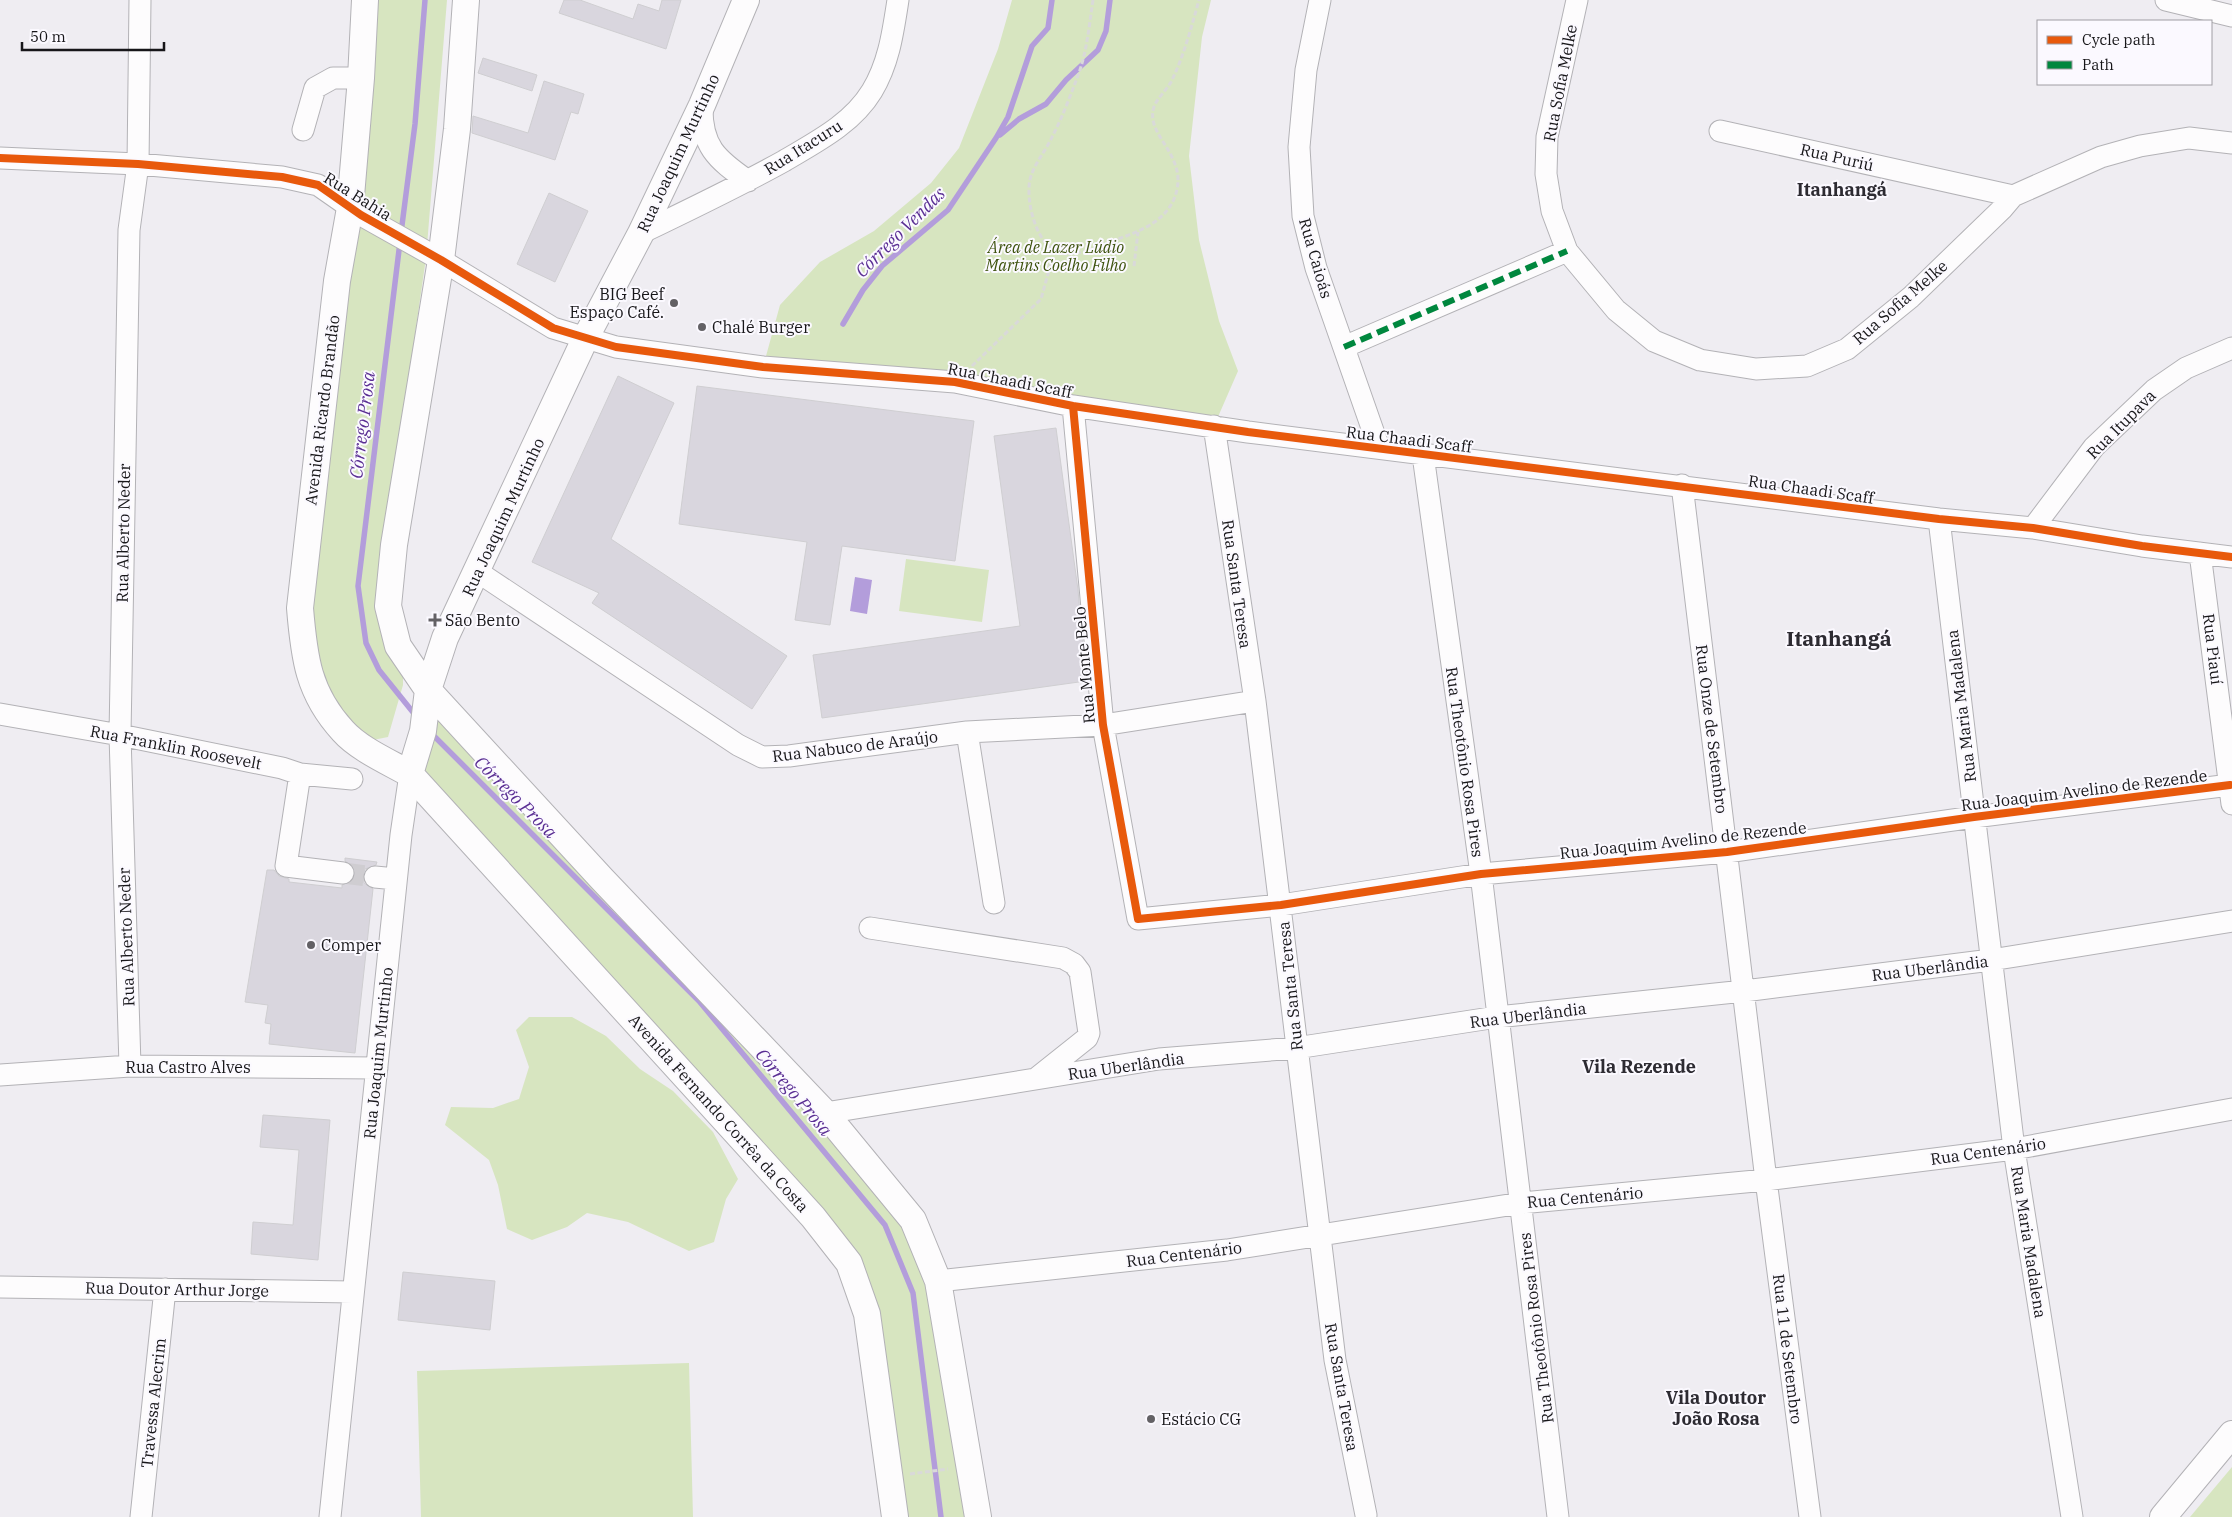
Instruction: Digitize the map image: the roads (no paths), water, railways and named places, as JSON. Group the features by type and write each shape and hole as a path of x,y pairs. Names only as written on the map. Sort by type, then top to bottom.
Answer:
{"main road":[{"name":"Avenida Ricardo Brandão","path":"365,0 356,212 336,291 300,608 304,654 314,690 343,732 372,753 412,769"},
{"path":"466,0 457,129 431,255 394,545 388,606 398,646 427,701 609,886 825,1113 913,1220 938,1281 971,1465 978,1517"},
{"name":"Rua Joaquim Murtinho","path":"412,769 423,731 427,701 445,638 478,572 585,339 641,233 702,105 746,0"},
{"name":"Avenida Fernando Corrêa da Costa","path":"412,769 814,1217 849,1263 867,1314 895,1517"},
{"path":"2163,1517 2232,1434"}],"street":[{"name":"Rua Alberto Neder","path":"130,1066 120,734 129,230 138,164 140,0"},
{"name":"Rua Itacuru","path":"641,233 748,181 822,139 848,120 871,92 886,62 898,0"},
{"name":"Rua Caioás","path":"1320,0 1306,70 1299,147 1303,216 1316,268 1379,448"},
{"name":"Rua Sofia Melke","path":"1576,0 1547,136 1546,174 1552,211 1568,251 1616,310 1654,342 1700,360 1756,368 1807,366 1847,348 1911,297 2013,196 2101,158 2140,146 2190,138 2232,143"},
{"path":"2166,0 2232,16"},
{"path":"303,130 314,88 333,78 361,78"},
{"name":"Rua Itacuru","path":"702,105 701,124 712,150 723,164 748,181"},
{"name":"Rua Puriú","path":"1720,130 2013,196"},
{"name":"Rua Bahia","path":"0,158 138,164 282,177 318,186 356,212 553,328 585,339"},
{"path":"1344,347 1568,251"},
{"name":"Rua Chaadi Scaff","path":"585,339 616,348 764,367 955,382 1074,406 1248,432 1423,455 1682,485 1939,519 2034,528 2142,546 2232,557"},
{"name":"Rua Itupava","path":"2034,528 2094,447 2154,390 2186,368 2232,348"},
{"name":"Rua Monte Belo","path":"1074,406 1103,725 1138,918"},
{"name":"Rua Santa Teresa","path":"1214,426 1255,701 1335,1360 1366,1515"},
{"name":"Rua Theotônio Rosa Pires","path":"1423,455 1481,874 1558,1517"},
{"name":"Rua Onze de Setembro","path":"1682,485 1766,1180"},
{"name":"Rua Maria Madalena","path":"1939,519 2014,1149 2072,1517"},
{"name":"Rua Piauí","path":"2200,554 2231,795"},
{"name":"Rua Nabuco de Araújo","path":"478,572 738,745 762,756 789,756 967,732 1103,725 1255,701"},
{"name":"Rua Franklin Roosevelt","path":"0,714 120,734 282,768 300,774 352,779"},
{"path":"967,732 994,903"},
{"name":"Rua Joaquim Murtinho","path":"330,1517 396,879 412,769"},
{"path":"300,774 291,822 286,866 343,873"},
{"name":"Rua Joaquim Avelino de Rezende","path":"1138,918 1281,905 1481,874 1727,852 1974,817 2231,795"},
{"path":"375,877 396,879"},
{"name":"Rua Uberlândia","path":"825,1113 1159,1059 1296,1048 1497,1017 1744,991 1991,960 2232,921"},
{"path":"870,928 1063,958 1074,964 1080,972 1089,1033 1087,1038 1035,1079"},
{"name":"Rua Castro Alves","path":"0,1075 130,1066 376,1068"},
{"name":"Rua Centenário","path":"938,1281 1227,1250 1521,1203 1766,1180 2014,1149 2232,1110"},
{"name":"Rua 11 de Setembro","path":"1766,1180 1810,1517"},
{"name":"Rua Doutor Arthur Jorge","path":"0,1287 353,1292"},
{"name":"Travessa Alecrim","path":"141,1517 165,1289"}],"waterway":[{"name":"Córrego Prosa","path":"401,233 415,124 425,0"},
{"name":"Córrego Vendas","path":"843,324 863,290 882,266 948,210 996,138 1008,117 1032,46 1048,28 1052,0"},
{"path":"1000,135 1019,119 1046,104 1066,80 1098,50 1106,31 1110,0"},
{"name":"Córrego Prosa","path":"400,242 358,586 366,643 379,670 416,716"},
{"name":"Córrego Prosa","path":"430,732 699,1001 885,1225 913,1293 941,1517"}],"tunnel":[{"path":"343,873 375,877"}],"place":[{"name":"BIG Beef Espaço Café.","path":"674,303"},
{"name":"Chalé Burger","path":"702,327"},
{"name":"São Bento","path":"435,620"},
{"name":"Comper","path":"311,945"},
{"name":"Estácio CG","path":"1151,1419"}],"district":[{"name":"Itanhangá","path":"1842,189"},
{"name":"Itanhangá","path":"1839,638"},
{"name":"Vila Rezende","path":"1639,1066"},
{"name":"Vila Doutor João Rosa","path":"1716,1407"}],"park label":[{"name":"Área de Lazer Lúdio Martins Coelho Filho","path":"1056,256"}]}
